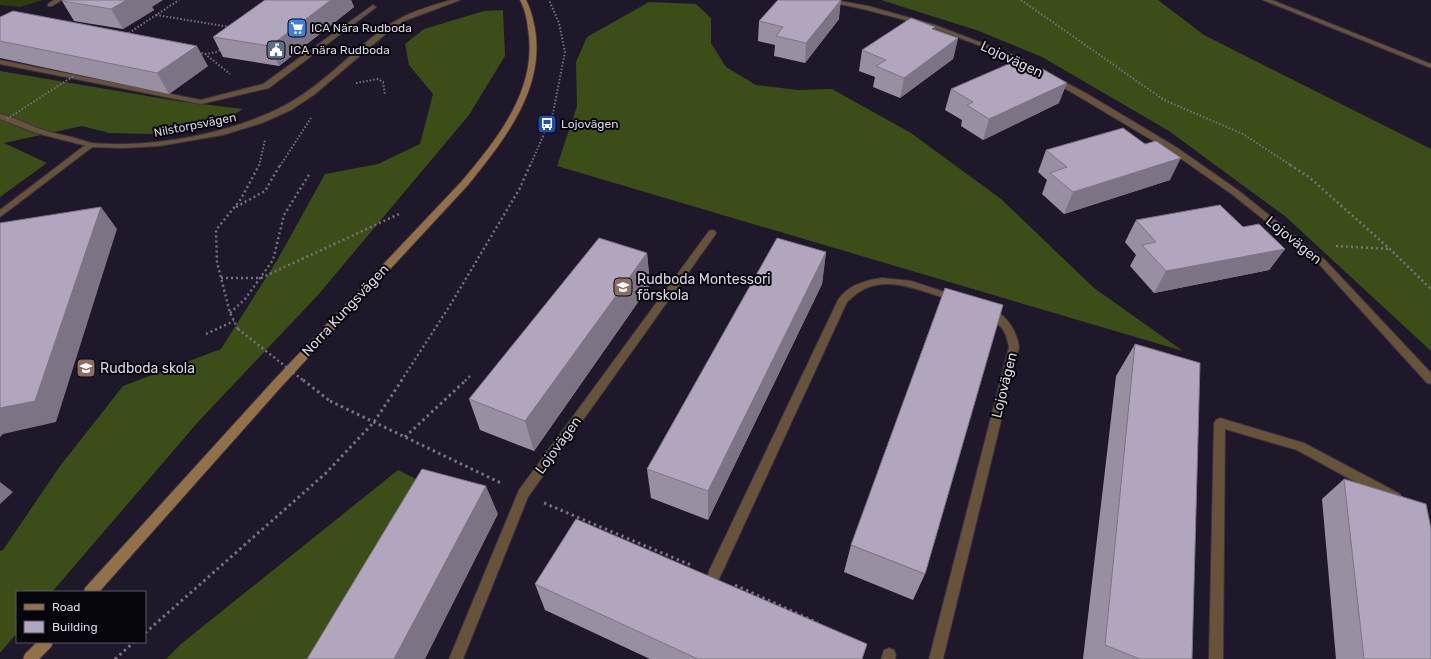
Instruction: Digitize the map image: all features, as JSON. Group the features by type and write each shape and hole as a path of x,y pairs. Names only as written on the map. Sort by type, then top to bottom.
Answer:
{"main road":[{"name":"Norra Kungsvägen","path":"91,591 271,389 465,183 494,148 510,124 520,104 534,62 532,28 523,0"},
{"path":"30,659 45,643"}],"street":[{"path":"50,5 59,0"},
{"name":"Nilstorpsvägen","path":"4,118 39,131 91,145 123,146 159,144 220,133 259,121 288,108 312,92 386,31 402,20 423,11 457,0"},
{"name":"Lojovägen","path":"825,0 868,8 933,26 1014,57 1086,97 1173,149 1236,193 1322,262 1431,380"},
{"path":"1266,0 1431,66"},
{"path":"0,62 201,102 266,86 373,7"},
{"path":"0,214 91,145"},
{"name":"Lojovägen","path":"456,659 523,494 712,233"},
{"path":"714,576 842,300 866,284 878,280 897,280 965,301"},
{"name":"Lojovägen","path":"936,659 1014,347 1013,339 1009,330 998,317 980,306"},
{"path":"1216,659 1220,423 1300,446 1403,502"}],"path":[{"path":"131,38 124,36 179,0"},
{"path":"146,632 326,473 374,422 450,307 520,188 553,113 565,52 559,23 549,0"},
{"path":"1021,0 1164,100 1243,134 1309,177 1392,250 1431,289"},
{"path":"156,15 232,27"},
{"path":"205,54 217,52 223,48"},
{"path":"198,52 205,54 247,90"},
{"path":"4,118 75,75"},
{"path":"354,84 361,81 378,79 383,82 385,95"},
{"path":"236,207 265,191 292,145 314,114 288,108"},
{"path":"265,137 263,150 256,172 236,207 216,230 217,262 230,313 238,330 330,401 523,494 819,623"},
{"path":"230,313 245,299 273,260 284,215 310,173"},
{"path":"221,278 260,278 399,214"},
{"path":"1299,243 1392,250"},
{"path":"206,334 234,321"},
{"path":"405,437 472,374"},
{"path":"115,659 133,643"}],"green space":[{"path":"0,0 43,0 20,7 0,5"},
{"path":"881,0 1158,0 1204,35 1431,149 1431,351 1286,217 1169,131 1042,57 979,31"},
{"path":"649,2 696,4 711,18 711,43 726,67 756,85 798,90 832,89 911,133 1001,199 1094,288 1183,351 557,166 577,106 576,62 587,37"},
{"path":"503,10 505,56 469,115 318,295 198,422 53,591 16,591 16,634 0,653 0,551 3,550 60,466 123,386 221,349 279,257 325,174 378,164 420,144 433,94 409,65 405,44 424,29 484,11"},
{"path":"0,71 177,101 243,109 221,123 190,130 152,134 109,133 82,126 4,143 47,163 0,197"},
{"path":"398,470 430,486 323,659 166,659 181,644"}],"building":[{"path":"127,0 111,9 62,1"},
{"path":"265,0 331,0 270,46 213,37"},
{"path":"778,0 841,0 806,43 776,36 783,27 759,21"},
{"path":"13,11 197,46 157,73 0,41 0,17"},
{"path":"911,18 935,27 932,29 958,38 904,78 876,66 886,60 862,50"},
{"path":"1013,62 1032,72 1041,68 1067,83 989,119 967,105 973,102 951,89"},
{"path":"1123,128 1145,144 1156,141 1181,158 1073,192 1050,173 1067,167 1046,150"},
{"path":"1220,205 1243,227 1259,224 1285,249 1166,271 1142,245 1156,242 1136,220"},
{"path":"101,207 35,401 0,408 0,223"},
{"path":"599,238 647,253 525,421 469,399"},
{"path":"777,238 826,252 708,491 647,469"},
{"path":"945,288 1003,305 925,574 851,545"},
{"path":"1135,344 1200,363 1192,659 1140,659 1105,645"},
{"path":"422,469 486,486 394,659 307,659"},
{"path":"1344,479 1426,504 1431,529 1431,659 1364,659"},
{"path":"576,519 867,644 862,659 698,659 535,584"}],"place":[{"name":"ICA Nära Rudboda","path":"297,28"},
{"name":"ICA nära Rudboda","path":"276,50"},
{"name":"Lojovägen","path":"547,124"},
{"name":"Rudboda Montessori förskola","path":"623,287"},
{"name":"Rudboda skola","path":"86,368"}]}
